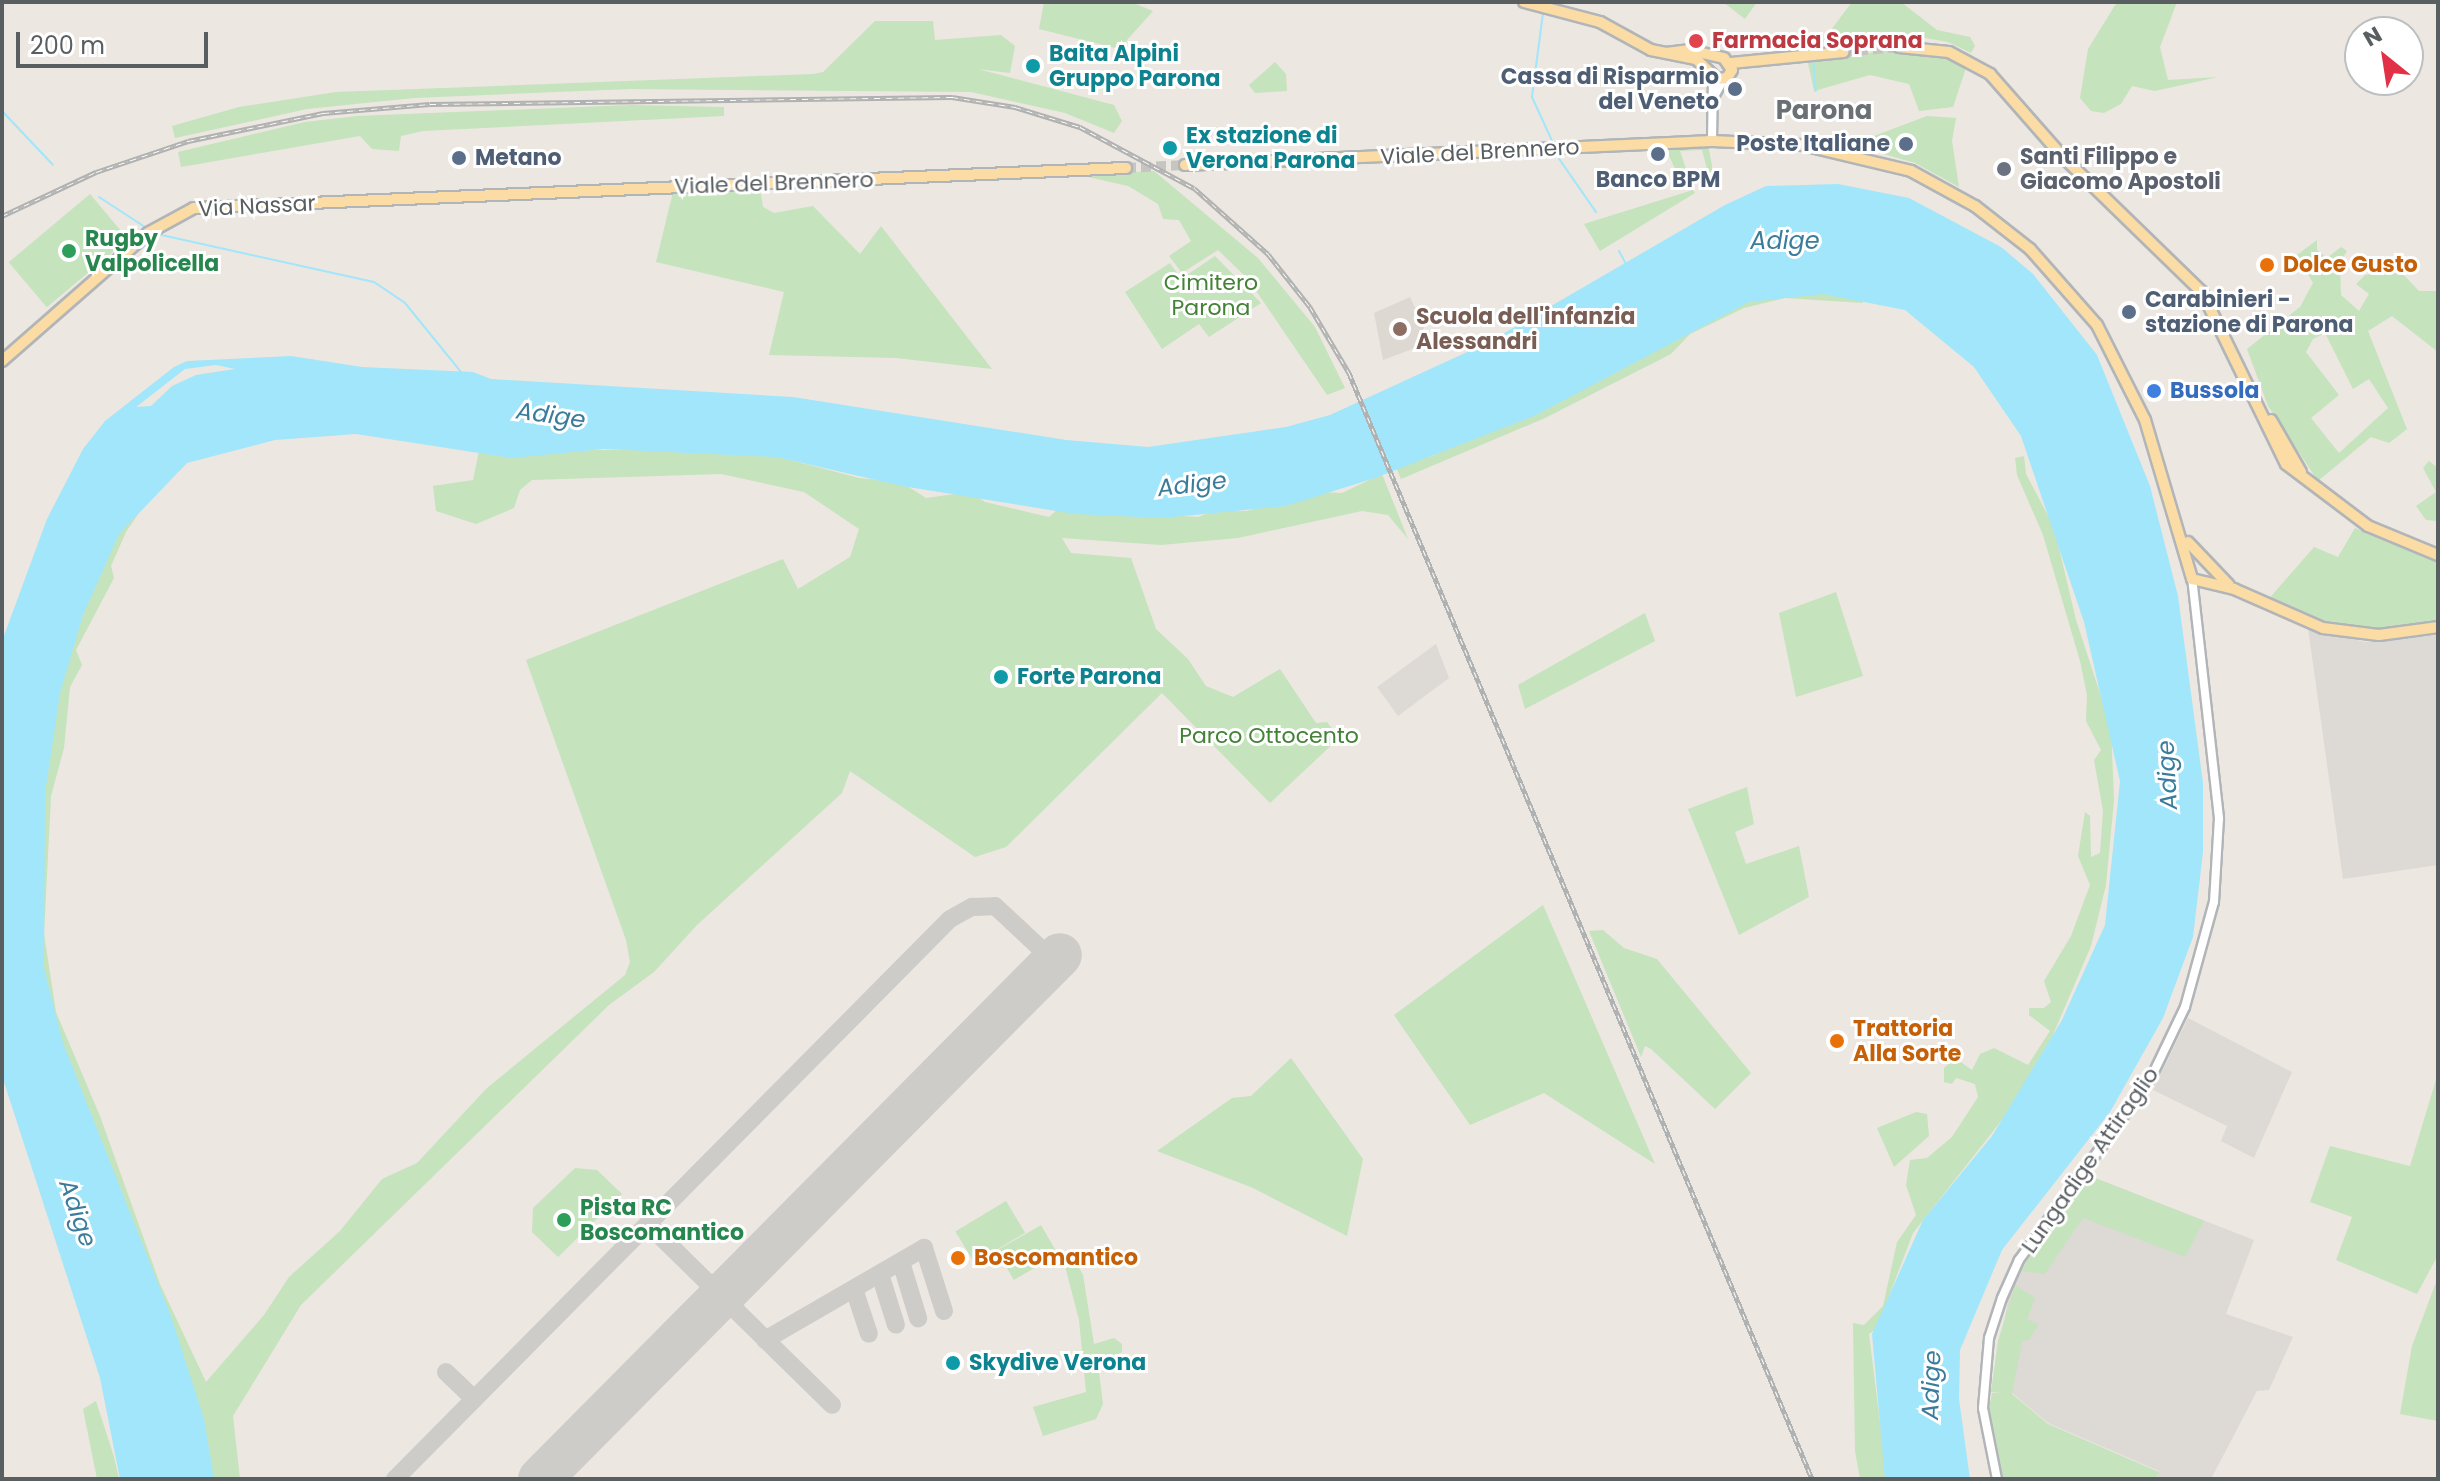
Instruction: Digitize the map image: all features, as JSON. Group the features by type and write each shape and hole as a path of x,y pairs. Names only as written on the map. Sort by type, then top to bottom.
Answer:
{"main road":[{"path":"1524,2 1580,16 1666,53 1696,59 1719,75"},
{"path":"1899,47 1949,52 1990,74 2062,156 2202,292 2309,484"},
{"path":"1666,53 1690,50 1731,63 1843,52"},
{"path":"1719,58 1719,75"},
{"path":"1719,75 1773,58"},
{"path":"1719,75 1731,63"},
{"name":"Viale del Brennero","path":"1185,165 1712,141 1802,145 1897,167 1960,197"},
{"name":"Viale del Brennero","path":"422,198 1126,168"},
{"name":"Lungadige Attiraglio","path":"1960,197 2043,260 2097,325 2138,402 2196,577"},
{"name":"Via Nassar","path":"2,361 161,223 204,207 422,198"},
{"path":"2240,363 2286,464 2368,526 2438,555"},
{"name":"Lungadige Attiraglio","path":"2179,526 2206,565 2234,589"},
{"path":"2192,562 2206,565 2196,577 2192,562"},
{"path":"2196,577 2234,589 2323,628 2379,635 2438,627"}],"street":[{"path":"1712,141 1710,102 1719,75"},
{"name":"Lungadige Attiraglio","path":"1997,1479 1983,1408 1989,1338 2002,1298 2019,1260 2150,1080 2185,1007 2214,902 2219,818 2194,604 2196,577"}],"shaded area":[{"name":"Scuola dell'infanzia Alessandri","path":"1410,297 1431,342 1383,360 1374,313"},
{"path":"2308,628 2365,642 2438,635 2438,865 2343,879"},
{"path":"1436,644 1449,678 1398,716 1377,687"},
{"path":"2188,1018 2292,1072 2254,1158 2221,1141 2227,1126 2153,1090"},
{"path":"2090,1176 2254,1240 2226,1314 2293,1337 2269,1390 2257,1391 2211,1479 2157,1479 2159,1471 2048,1423 2012,1393 1991,1392 2008,1300 2023,1267"}],"green space":[{"path":"1044,2 1131,2 1153,11 1119,49 1039,29"},
{"path":"1723,2 1757,2 1745,19"},
{"path":"1852,2 1901,2 1937,30 1970,37 1975,46 1971,53 1948,42 1914,36 1822,42"},
{"path":"2117,2 2177,2 2160,47 2168,80 2218,77 2155,91 2132,86 2121,104 2104,113 2091,111 2080,98 2088,49"},
{"path":"875,21 933,21 935,40 1001,35 1015,46 1010,73 978,69 1114,105 1122,121 1114,133 1065,113 971,92 630,89 414,98 307,109 175,138 172,126 239,107 336,92 813,74 823,72"},
{"path":"1898,48 1945,53 1967,65 1953,107 1919,111 1909,84 1870,75 1814,91 1808,63"},
{"path":"1275,62 1286,74 1287,91 1255,93 1249,85"},
{"path":"631,105 724,107 724,116 423,131 401,136 399,151 372,149 360,136 181,167 178,152 305,122 357,116"},
{"path":"1927,116 1956,118 1952,141 1959,187 1915,163 1877,152 1874,136"},
{"path":"1708,145 1713,171 1683,186 1665,147","holes":["1702,150 1707,169 1689,178 1680,151"]},
{"path":"1154,171 1258,258 1315,327 1345,388 1327,395 1248,279 1218,250 1182,273 1169,256 1191,241 1179,220 1163,219 1158,204 1128,186 1079,175"},
{"path":"760,189 763,207 774,213 813,206 860,254 881,226 992,369 896,358 769,355 784,292 656,262 673,192"},
{"path":"1693,190 1695,193 1600,251 1584,224"},
{"name":"Rugby Valpolicella","path":"90,194 128,239 47,307 9,262"},
{"path":"2317,240 2317,250 2327,258 2341,247 2347,251 2340,262 2341,295 2359,311 2369,294 2356,284 2365,275 2400,271 2419,291 2438,291 2438,352 2392,316 2368,331 2407,429 2389,443 2371,437 2318,481 2268,406 2247,349 2300,307 2313,283 2297,255","holes":["2325,333 2353,389 2369,379 2388,408 2339,453 2311,418 2339,395 2306,352 2313,339"]},
{"name":"Cimitero Parona","path":"1215,256 1261,303 1209,337 1199,324 1162,349 1125,292 1170,263 1181,279"},
{"path":"1775,291 1859,295 1863,303 1785,298 1744,308 1690,334 1671,354 1545,418 1401,479 1396,467 1432,456 1697,322"},
{"name":"Parco Ottocento","path":"749,449 859,478 901,482 926,498 970,492 985,502 1049,517 1059,508 1198,517 1227,506 1231,511 1247,511 1317,492 1342,493 1382,474 1408,539 1388,515 1362,511 1238,538 1161,545 1062,538 1071,553 1131,558 1156,629 1188,659 1206,686 1233,697 1280,669 1316,723 1327,722 1339,738 1270,803 1162,693 1006,847 975,857 850,771 842,793 697,925 654,972 609,1005 301,1305 233,1416 240,1479 202,1479 71,1064 50,1032 32,863 67,631 141,490 188,462 149,498 126,532 111,566 114,578 76,650 82,665 70,687 64,748 51,796 44,934 56,1012 100,1116 160,1284 206,1382 264,1315 289,1277 340,1231 382,1179 417,1163 487,1088 625,975 630,962 626,940 526,660 783,559 798,589 850,557 859,529 804,492 721,474 532,480 520,490 514,508 476,524 436,511 433,486 473,480 479,451"},
{"path":"2024,456 2026,474 2054,527 2076,620 2111,727 2114,800 2106,885 2091,946 2052,1037 2005,1116 1913,1233 1877,1328 1869,1334 1887,1479 1860,1479 1855,1451 1853,1323 1864,1325 1883,1306 1897,1242 1916,1215 1906,1185 1910,1160 1927,1158 1952,1137 1978,1097 1975,1084 1956,1078 1952,1084 1944,1082 1944,1068 1955,1058 1972,1070 1980,1054 1994,1048 2028,1065 2050,1031 2029,1015 2029,1008 2044,1008 2051,1002 2044,981 2071,936 2090,885 2078,856 2085,812 2090,816 2091,857 2100,853 2103,811 2094,760 2101,750 2086,721 2087,695 2080,661 2043,535 2017,475 2015,458"},
{"path":"2429,461 2438,468 2436,521 2426,520 2416,506 2436,492 2423,468"},
{"path":"2355,528 2438,561 2438,624 2372,631 2340,627 2267,601 2314,547 2338,557"},
{"path":"1836,592 1863,676 1796,697 1779,613"},
{"path":"1645,613 1655,641 1525,709 1518,685"},
{"path":"1747,787 1754,824 1735,832 1746,864 1799,846 1809,897 1739,935 1688,809"},
{"path":"1543,905 1655,1164 1544,1093 1470,1125 1394,1015"},
{"path":"1603,930 1624,948 1657,959 1751,1073 1715,1109 1651,1049 1645,1046 1641,1057 1589,931"},
{"path":"1291,1058 1363,1159 1347,1236 1253,1188 1157,1151 1232,1098 1251,1096"},
{"path":"2438,1073 2438,1255 2417,1294 2336,1260 2352,1217 2310,1202 2330,1146 2410,1166"},
{"path":"1916,1112 1927,1114 1929,1136 1894,1167 1877,1128"},
{"name":"Pista RC Boscomantico","path":"575,1168 597,1170 622,1194 558,1257 532,1232 533,1208"},
{"path":"2090,1176 2204,1221 2185,1257 2083,1218 2045,1274 2021,1271 2050,1224"},
{"path":"1006,1201 1025,1233 974,1263 955,1231"},
{"path":"1041,1225 1058,1254 1014,1280 997,1250"},
{"path":"1075,1260 1083,1275 1094,1344 1114,1338 1122,1344 1122,1352 1098,1364 1103,1404 1096,1419 1043,1436 1033,1407 1086,1392 1079,1320 1064,1262"},
{"path":"2438,1277 2438,1421 2400,1414 2412,1346"},
{"path":"2015,1285 2035,1298 2027,1319 2038,1324 2030,1339 2022,1342 2012,1394 2048,1424 2159,1472 2156,1479 2002,1479 1989,1409 1992,1393 2002,1393 1991,1392 1998,1341"},
{"path":"96,1401 119,1479 97,1479 83,1409"}],"water":[{"name":"Adige","path":"1838,184 1909,198 2001,247 2033,274 2097,355 2150,486 2178,596 2203,783 2203,852 2193,937 2163,1018 2110,1112 2002,1250 1960,1350 1959,1399 1970,1479 1885,1479 1872,1334 1923,1220 1992,1136 2062,1020 2105,925 2120,781 2084,622 2021,436 1974,367 1905,310 1823,294 1749,302 1534,416 1375,478 1286,506 1163,518 1075,514 902,486 777,457 604,449 511,458 356,434 275,440 187,463 119,534 83,615 60,693 45,793 44,968 63,1043 171,1316 204,1419 214,1479 120,1479 100,1378 2,1076 2,641 47,519 83,449 105,421 174,367 187,361 291,356 362,367 473,372 491,379 793,397 1066,440 1148,447 1286,427 1330,415 1489,342 1725,205 1766,186","holes":["216,365 235,369 196,375 172,386 151,406 136,407 185,369"]}],"waterway":[{"path":"1543,13 1532,97 1553,143"},
{"path":"1813,59 1816,91"},
{"path":"2,111 53,165"},
{"path":"1555,153 1596,212"},
{"path":"99,197 148,229"},
{"path":"157,234 374,282 405,303 461,372"},
{"path":"1619,251 1626,264"}],"taxiway":[{"path":"395,1479 950,919 972,907 995,906 1054,961"},
{"path":"648,1224 832,1405"},
{"path":"765,1340 924,1248 944,1311"},
{"path":"901,1262 918,1318"},
{"path":"880,1274 896,1325"},
{"path":"854,1289 869,1334"},
{"path":"446,1372 474,1399"}],"runway":[{"path":"540,1479 1060,955"}],"tunnel":[{"path":"1843,52 1899,47"},
{"path":"1126,168 1185,165"}],"railway":[{"path":"2,216 96,172 188,141 323,113 430,104 952,97 1015,107 1080,127 1194,188 1268,254 1310,307 1349,373 1812,1479"}],"place":[{"name":"Farmacia Soprana","path":"1696,41"},
{"name":"Baita Alpini Gruppo Parona","path":"1033,66"},
{"name":"Cassa di Risparmio del Veneto","path":"1735,89"},
{"name":"Poste Italiane","path":"1906,144"},
{"name":"Ex stazione di Verona Parona","path":"1170,148"},
{"name":"Banco BPM","path":"1658,154"},
{"name":"Metano","path":"459,158"},
{"name":"Santi Filippo e Giacomo Apostoli","path":"2004,169"},
{"name":"Rugby Valpolicella","path":"69,251"},
{"name":"Dolce Gusto","path":"2267,265"},
{"name":"Carabinieri - stazione di Parona","path":"2129,312"},
{"name":"Scuola dell'infanzia Alessandri","path":"1400,329"},
{"name":"Bussola","path":"2154,391"},
{"name":"Forte Parona","path":"1001,677"},
{"name":"Trattoria Alla Sorte","path":"1837,1041"},
{"name":"Pista RC Boscomantico","path":"564,1220"},
{"name":"Boscomantico","path":"958,1258"},
{"name":"Skydive Verona","path":"953,1363"}],"district":[{"name":"Parona","path":"1824,111"}]}
